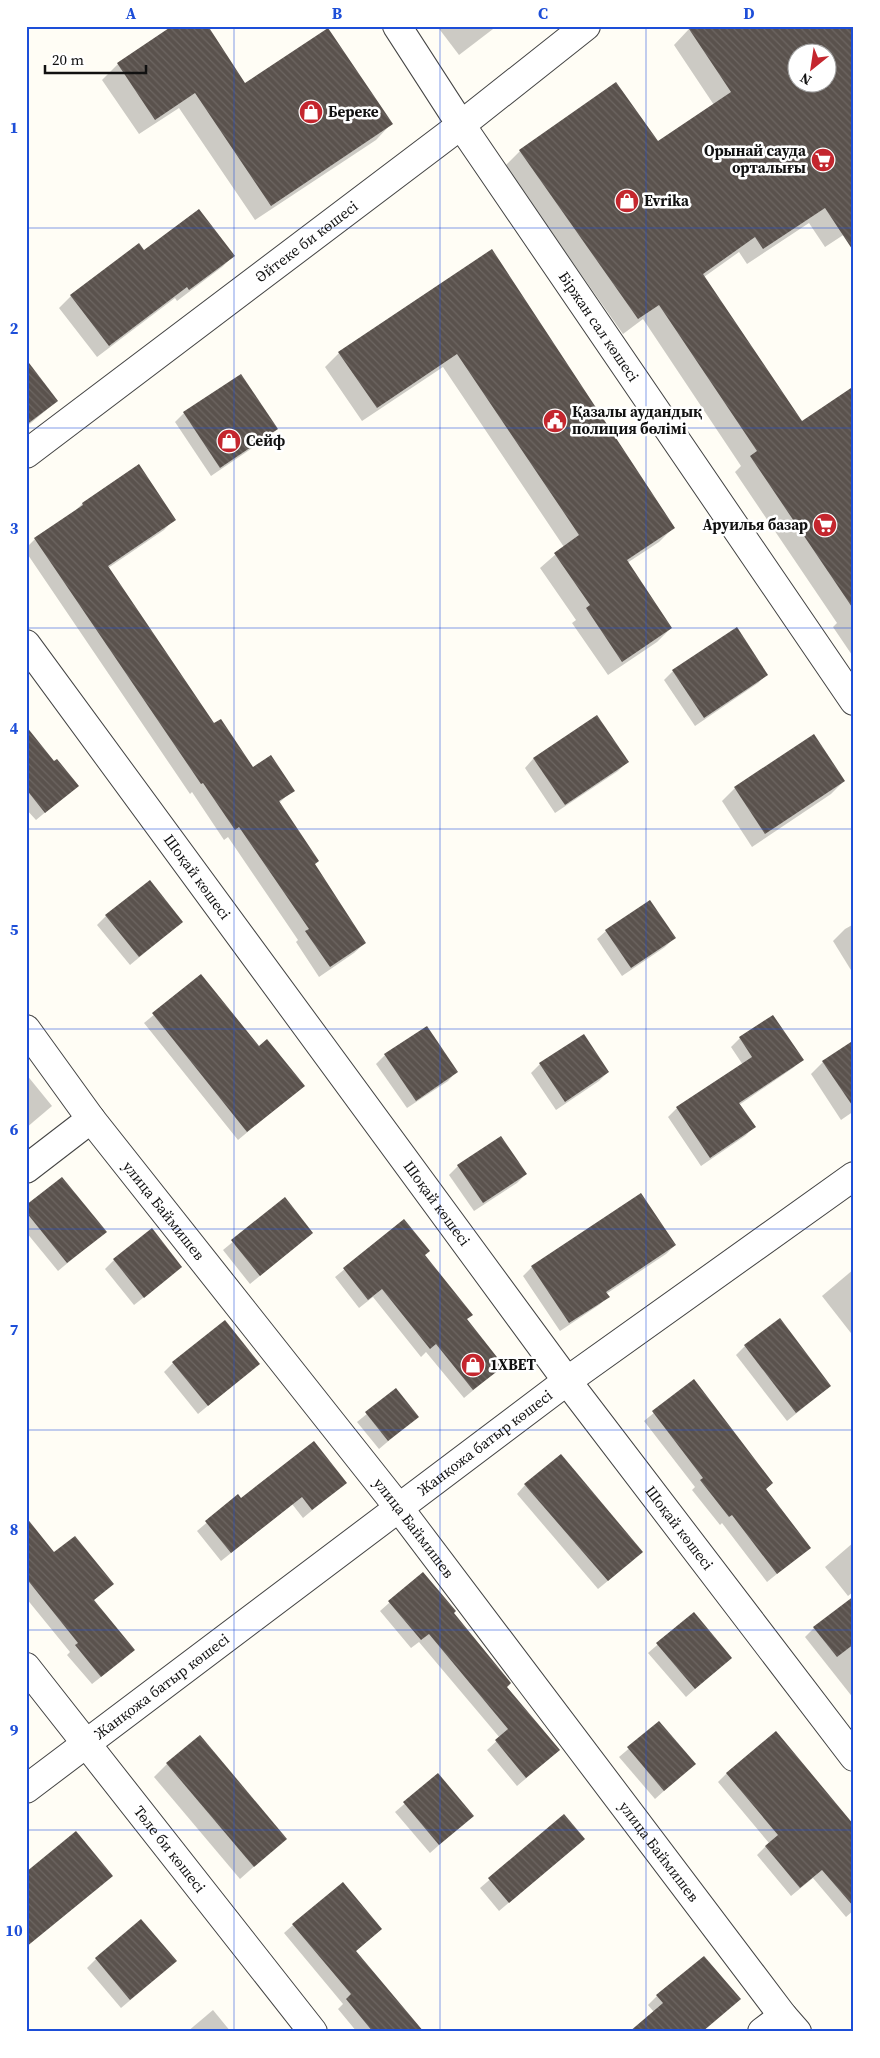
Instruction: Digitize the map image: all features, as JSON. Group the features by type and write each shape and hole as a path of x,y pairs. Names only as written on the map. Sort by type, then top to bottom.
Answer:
{"street":[{"name":"Біржан сал көшесі","path":"397,26 461,125 854,701"},
{"name":"Әйтеке би көшесі","path":"26,454 461,125 586,26"},
{"name":"Шоқай көшесі","path":"26,644 567,1381 854,1757"},
{"name":"улица Баймишев","path":"26,1029 91,1119 399,1508 790,2024"},
{"path":"26,1169 91,1119"},
{"name":"Жанқожа батыр көшесі","path":"26,1789 567,1381 854,1176"},
{"name":"Төле би көшесі","path":"26,1667 313,2032"},
{"path":"762,2032 790,2024"}],"building":[{"path":"172,26 208,26 245,83 328,28 393,124 271,206 195,93 155,120 117,63"},
{"path":"687,26 854,26 854,252 825,208 763,249 755,237 703,274 802,421 854,386 854,610 750,456 757,451 659,305 638,319 519,150 616,82 658,141 731,92"},
{"path":"199,209 235,256 189,290 187,287 109,346 70,295 139,243 144,250"},
{"path":"492,249 675,528 627,560 672,628 622,662 586,608 590,605 554,553 579,535 457,354 377,408 338,352"},
{"path":"26,359 58,401 26,425"},
{"path":"241,374 278,429 220,468 183,412"},
{"path":"139,464 176,520 108,566 214,723 221,719 253,767 271,755 295,791 279,801 319,861 315,864 366,943 330,967 305,931 309,929 239,827 235,830 203,783 201,784 34,538"},
{"path":"737,627 768,675 704,718 672,670"},
{"path":"597,715 629,762 565,805 533,758"},
{"path":"26,726 54,761 57,759 79,786 45,813 26,789"},
{"path":"814,734 845,781 765,834 734,787"},
{"path":"150,880 183,922 139,957 105,915"},
{"path":"650,900 676,938 631,968 605,930"},
{"path":"201,974 259,1046 267,1039 305,1086 247,1132 152,1013"},
{"path":"773,1015 804,1060 739,1103 756,1127 710,1158 676,1107 752,1057 739,1037"},
{"path":"427,1026 458,1072 416,1101 384,1054"},
{"path":"584,1034 609,1072 565,1102 539,1063"},
{"path":"854,1040 854,1108 822,1061"},
{"path":"501,1136 527,1174 483,1203 457,1165"},
{"path":"62,1177 107,1232 67,1263 26,1212 26,1205"},
{"path":"641,1193 676,1245 606,1292 610,1297 569,1323 531,1266"},
{"path":"285,1197 313,1233 260,1276 231,1240"},
{"path":"404,1219 430,1251 425,1255 473,1315 467,1319 504,1366 473,1390 436,1344 430,1349 382,1289 368,1300 343,1268"},
{"path":"152,1228 182,1267 144,1298 113,1259"},
{"path":"780,1318 831,1386 796,1413 744,1345"},
{"path":"225,1320 260,1364 208,1406 172,1362"},
{"path":"694,1379 773,1483 766,1489 811,1548 777,1574 732,1515 729,1517 700,1480 703,1478 652,1411"},
{"path":"396,1388 419,1417 388,1441 365,1412"},
{"path":"314,1441 347,1483 312,1510 302,1497 231,1553 205,1521 238,1494 241,1498"},
{"path":"561,1454 643,1552 608,1581 524,1484"},
{"path":"26,1517 54,1552 75,1536 114,1584 94,1600 135,1650 101,1677 75,1645 78,1643 26,1578"},
{"path":"423,1572 456,1611 454,1613 511,1683 507,1687 560,1750 526,1778 495,1740 508,1729 429,1634 421,1640 388,1601"},
{"path":"854,1596 854,1644 837,1657 813,1627"},
{"path":"694,1612 732,1658 695,1689 656,1643"},
{"path":"659,1721 696,1764 664,1791 627,1747"},
{"path":"776,1731 854,1825 854,1907 822,1870 800,1888 765,1846 778,1835 726,1773"},
{"path":"200,1735 287,1839 254,1867 166,1763"},
{"path":"438,1773 474,1816 439,1845 403,1802"},
{"path":"564,1814 585,1839 509,1903 488,1878"},
{"path":"76,1831 113,1876 26,1947 26,1872"},
{"path":"343,1882 382,1929 356,1951 424,2032 373,2032 346,1999 351,1994 292,1924"},
{"path":"141,1919 177,1961 130,2000 95,1958"},
{"path":"704,1956 741,1999 702,2032 629,2032 663,2003 656,1995"}],"place":[{"name":"Береке","path":"311,112"},
{"name":"Орынай сауда орталығы","path":"823,160"},
{"name":"Evrika","path":"627,201"},
{"name":"Қазалы аудандық полиция бөлімі","path":"555,421"},
{"name":"Сейф","path":"229,441"},
{"name":"Аруилья базар","path":"825,525"},
{"name":"1XBET","path":"473,1365"}]}
